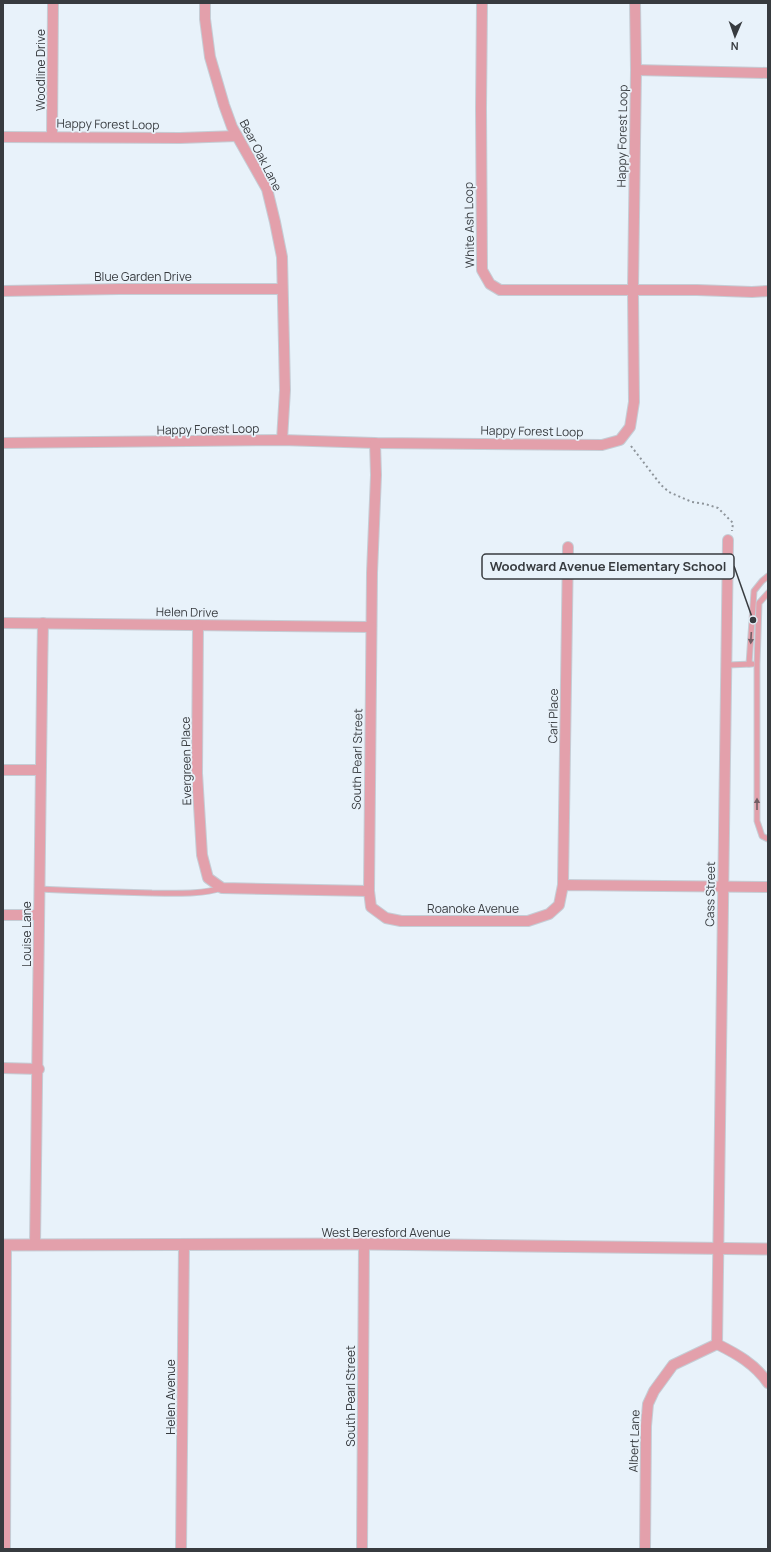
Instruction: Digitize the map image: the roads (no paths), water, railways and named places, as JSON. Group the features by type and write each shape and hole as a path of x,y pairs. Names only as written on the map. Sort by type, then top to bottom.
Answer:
{"street":[{"name":"Woodline Drive","path":"52,136 53,3"},
{"name":"Bear Oak Lane","path":"205,3 205,20 210,58 224,105 237,136 267,189 276,222 282,257 285,390 282,440"},
{"name":"White Ash Loop","path":"482,3 482,270 490,284 500,290 752,292 768,290"},
{"name":"Happy Forest Loop","path":"3,443 282,440 375,443 602,445 620,440 630,427 634,402 633,290 636,70 635,3"},
{"path":"636,70 768,73"},
{"name":"Happy Forest Loop","path":"3,137 52,136 180,138 237,136"},
{"name":"Blue Garden Drive","path":"3,291 282,289"},
{"name":"South Pearl Street","path":"369,891 371,627 376,475 375,443"},
{"name":"Cass Street","path":"718,1248 723,886 728,665 728,540"},
{"name":"Cari Place","path":"563,885 568,547"},
{"name":"Helen Drive","path":"3,623 371,627"},
{"name":"Louise Lane","path":"35,1244 43,623"},
{"name":"Evergreen Place","path":"198,625 197,773 202,855 208,878 222,888"},
{"path":"3,770 40,770"},
{"path":"563,885 768,886"},
{"name":"Roanoke Avenue","path":"369,891 371,907 386,918 400,921 528,922 549,914 559,905 563,885"},
{"path":"222,888 369,891"},
{"path":"3,915 39,915"},
{"path":"3,1068 38,1069"},
{"name":"South Pearl Street","path":"362,1549 364,1244"},
{"name":"West Beresford Avenue","path":"5,1245 364,1244 768,1249"},
{"path":"5,1245 5,1549"},
{"name":"Helen Avenue","path":"182,1549 184,1245"},
{"path":"718,1248 717,1344 737,1354 756,1368 768,1384"},
{"name":"Albert Lane","path":"645,1549 646,1426 648,1404 654,1391 673,1366 717,1344"}],"lane":[{"path":"750,664 754,591 768,576"},
{"path":"768,593 759,603 756,664 757,821 762,836 768,839"},
{"path":"728,665 756,664"},
{"path":"39,889 82,892 207,893 222,888"}],"place":[{"name":"Woodward Avenue Elementary School","path":"753,620"}]}
